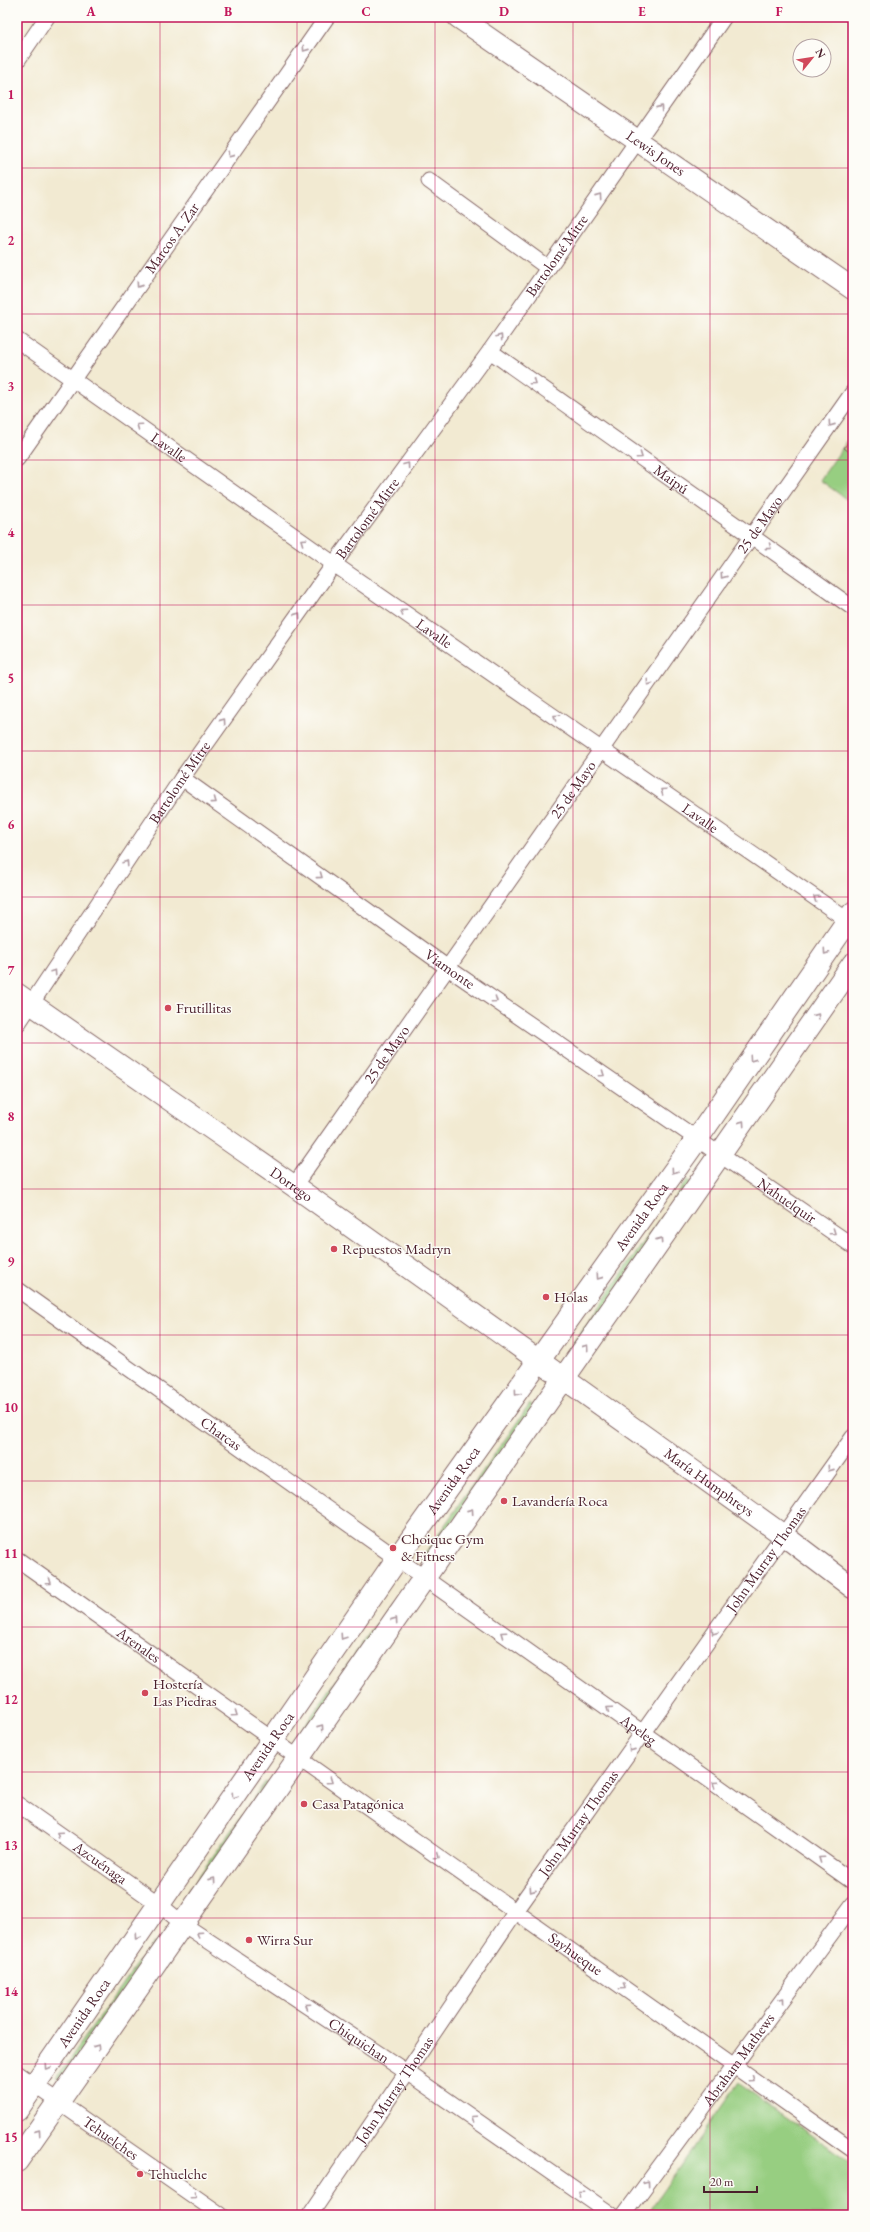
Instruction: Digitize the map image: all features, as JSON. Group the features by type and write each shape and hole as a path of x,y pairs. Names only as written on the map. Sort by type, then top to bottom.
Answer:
{"main road":[{"name":"Lewis Jones","path":"458,17 853,289"},
{"name":"Avenida Roca","path":"17,2110 26,2079 160,1904 397,1559 540,1361 851,919"},
{"name":"Avenida Roca","path":"17,2161 853,964"},
{"name":"Dorrego","path":"24,999 294,1186 564,1379"},
{"name":"María Humphreys","path":"564,1379 853,1588"}],"street":[{"path":"17,61 47,17"},
{"name":"Marcos A. Zar","path":"17,458 327,17"},
{"name":"Bartolomé Mitre","path":"17,1025 24,999 334,564 490,351 724,17"},
{"path":"429,181 548,268"},
{"name":"Lavalle","path":"17,340 334,564 851,919"},
{"name":"Maipú","path":"490,351 752,535 853,608"},
{"name":"25 de Mayo","path":"294,1186 853,392"},
{"name":"Viamonte","path":"182,778 448,968 720,1155"},
{"name":"Nahuelquir","path":"720,1155 853,1246"},
{"name":"Charcas","path":"17,1289 424,1578"},
{"name":"John Murray Thomas","path":"310,2215 408,2073 516,1911 853,1437"},
{"name":"Arenales","path":"17,1559 298,1759"},
{"name":"Apeleg","path":"424,1578 853,1882"},
{"name":"Sayhueque","path":"298,1759 516,1911 853,2150"},
{"name":"Azcuénaga","path":"17,1804 160,1904 183,1924"},
{"name":"Abraham Mathews","path":"624,2215 853,1904"},
{"name":"Chiquichan","path":"183,1924 408,2073 612,2215"},
{"name":"Tehuelches","path":"26,2079 221,2215"}],"green space":[{"path":"853,433 853,504 820,480"},
{"path":"687,1180 691,1183 570,1357 566,1354"},
{"path":"530,1404 534,1407 425,1562 421,1559"},
{"path":"392,1601 396,1604 300,1741 296,1738"},
{"path":"266,1781 270,1784 184,1905 180,1903"},
{"path":"152,1943 157,1945 61,2080 57,2077"},
{"path":"738,2083 853,2164 853,2215 646,2215"}],"building":[{"path":"853,435 853,455 844,448"}],"place":[{"name":"Frutillitas","path":"168,1008"},
{"name":"Repuestos Madryn","path":"334,1249"},
{"name":"Holas","path":"546,1297"},
{"name":"Lavandería Roca","path":"504,1501"},
{"name":"Choique Gym & Fitness","path":"393,1548"},
{"name":"Hostería Las Piedras","path":"145,1693"},
{"name":"Casa Patagónica","path":"304,1804"},
{"name":"Wirra Sur","path":"249,1940"},
{"name":"Tehuelche","path":"140,2174"}]}
